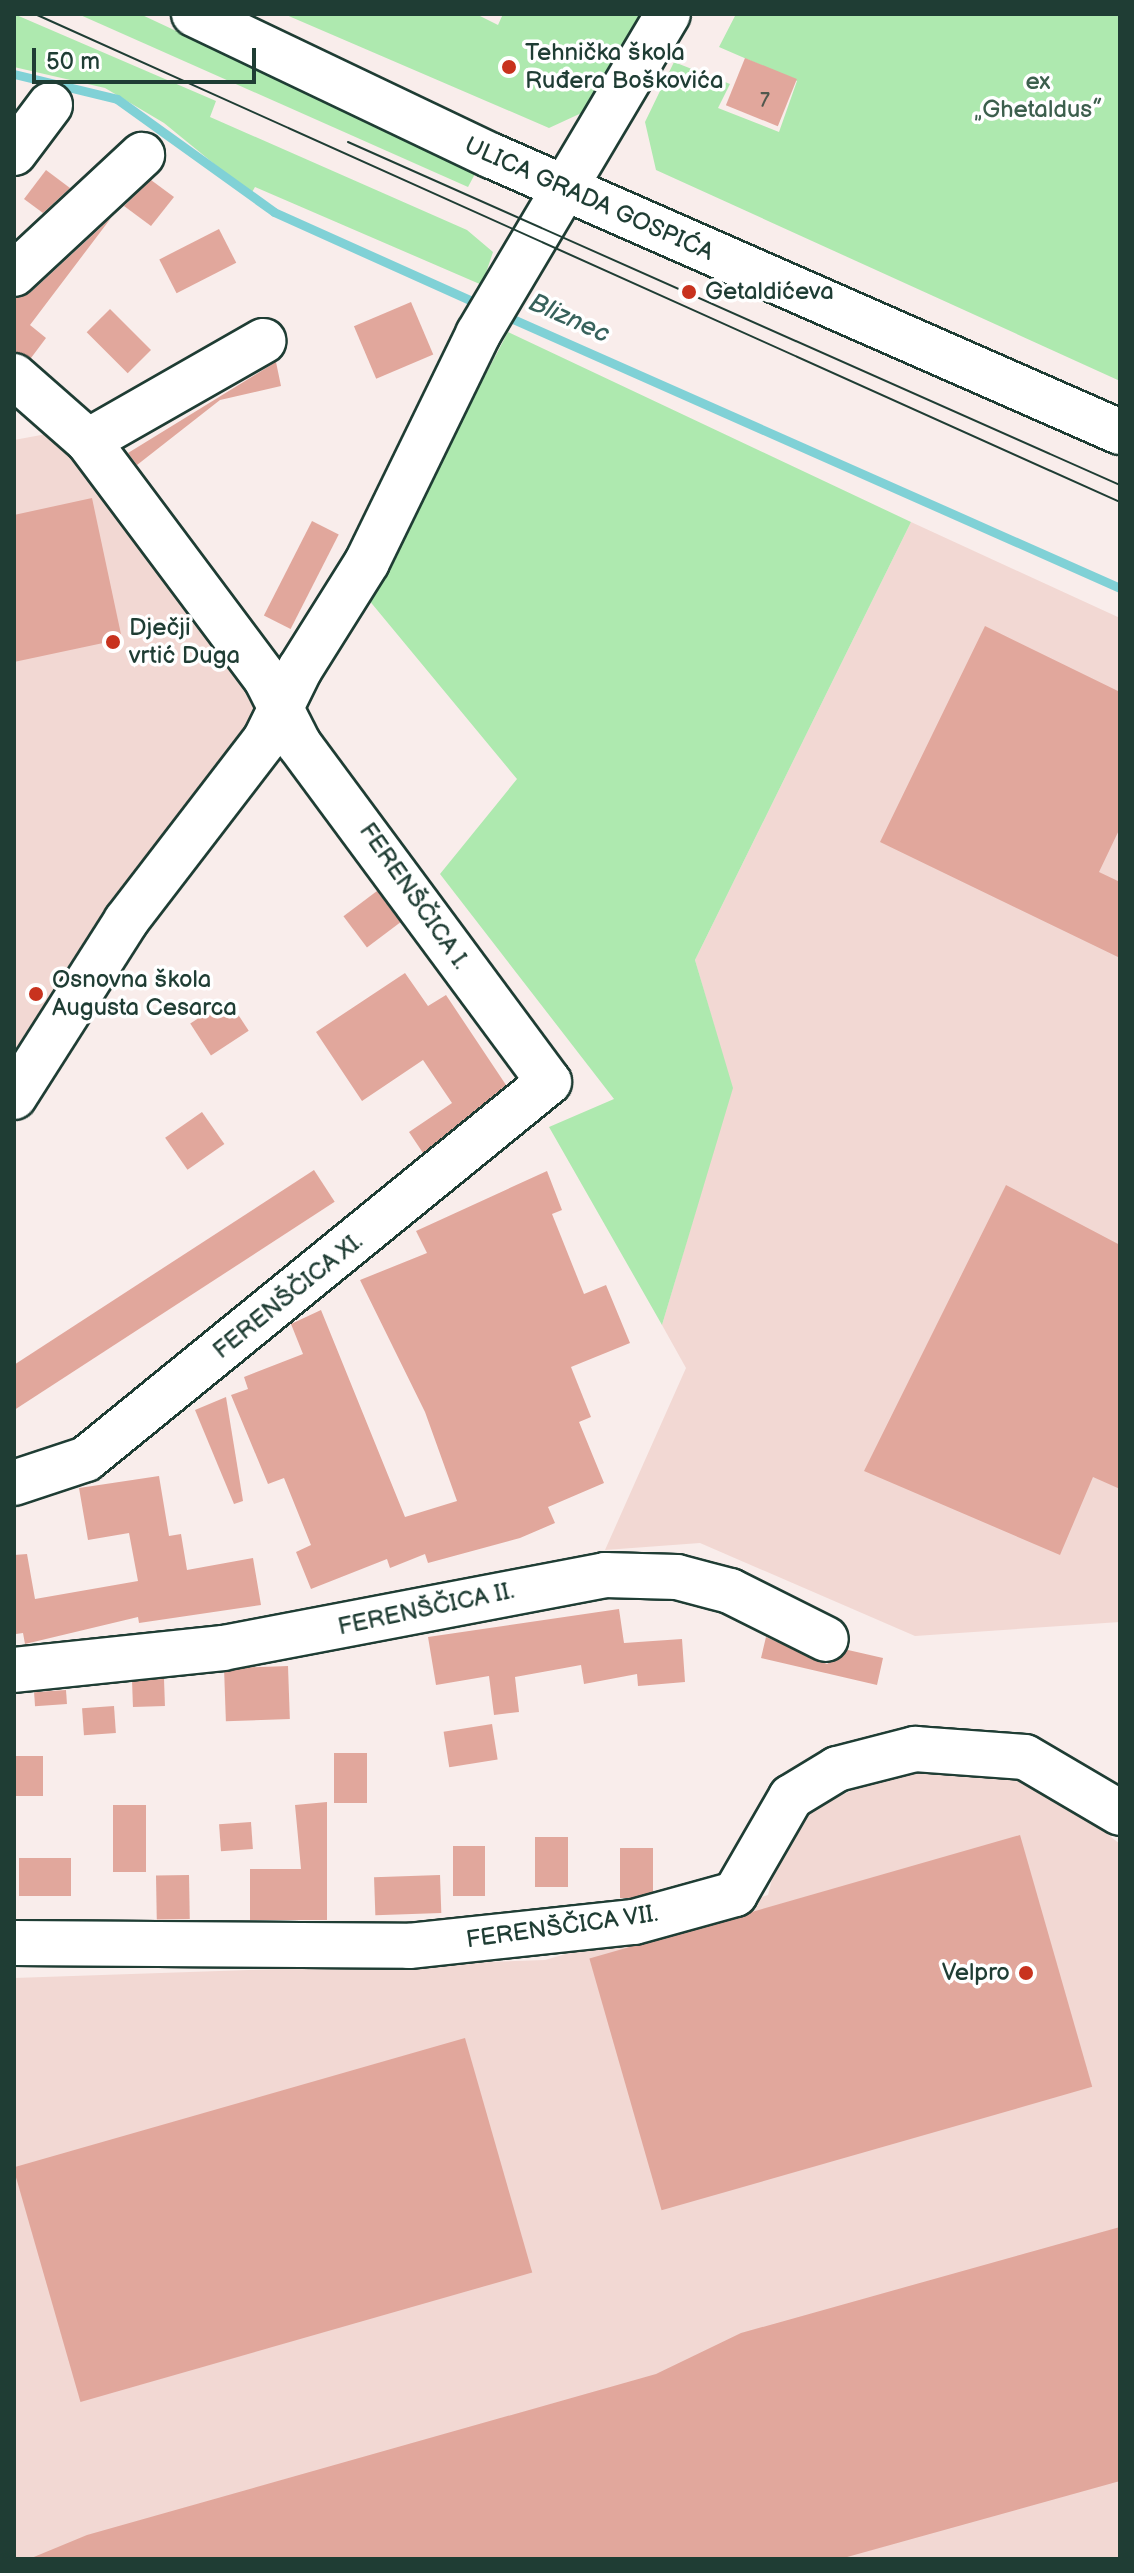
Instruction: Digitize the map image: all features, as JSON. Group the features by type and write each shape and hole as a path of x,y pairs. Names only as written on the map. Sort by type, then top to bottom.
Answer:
{"street":[{"name":"ULICA GRADA GOSPIĆA","path":"194,14 568,190 1120,432"},
{"path":"14,1097 126,921 265,740 367,562 478,334 512,275 568,190 668,14"},
{"path":"14,153 50,105"},
{"path":"14,274 142,155"},
{"path":"93,450 263,341"},
{"name":"FERENŠČICA I.","path":"14,376 93,450 281,709 299,744 549,1082"},
{"name":"FERENŠČICA XI.","path":"14,1483 86,1459 549,1082"},
{"name":"FERENŠČICA II.","path":"14,1670 223,1648 605,1575 677,1577 730,1591 826,1639"},
{"name":"FERENŠČICA VII.","path":"14,1943 409,1946 634,1922 735,1894 791,1797 837,1769 915,1749 1025,1757 1117,1812"}],"shaded area":[{"name":"Dječji vrtić Duga","path":"52,433 253,699 259,719 14,1058 14,440"},
{"path":"911,522 1120,618 1120,1622 915,1636 700,1543 605,1550 686,1368 662,1325 732,1088 695,960"},
{"path":"960,1764 1029,1772 1120,1844 1120,2559 14,2559 14,1978 545,1960 768,1895 780,1847 814,1809 871,1781"}],"green space":[{"path":"14,14 216,101 210,117 467,230 493,252 482,285 255,187 251,194 164,123 105,88 14,67"},
{"path":"78,14 140,14 476,172 468,187"},
{"name":"Tehnička škola Ruđera Boškovića","path":"284,14 476,14 498,25 503,14 643,14 588,110 549,128"},
{"name":"ex „Ghetaldus”","path":"736,14 1120,14 1120,381 656,170 645,122 674,62 730,84 718,108 779,132 797,81 719,47"},
{"path":"508,332 911,522 695,960 733,1088 662,1325 549,1127 614,1099 440,874 517,779 368,599"}],"building":[{"path":"745,58 797,79 778,126 726,105"},
{"path":"46,170 70,188 43,213 24,199"},
{"path":"151,180 174,197 151,226 124,206"},
{"path":"111,218 30,325 46,338 31,358 15,352 14,298 31,292"},
{"path":"219,229 236,263 177,293 159,259"},
{"path":"411,302 433,354 376,379 354,326"},
{"path":"110,309 151,350 128,373 87,332"},
{"path":"276,362 281,386 220,400 137,465 128,453"},
{"path":"92,498 122,639 14,662 14,515"},
{"path":"312,521 339,535 291,629 264,615"},
{"path":"985,626 1120,692 1120,828 1099,872 1120,882 1120,958 880,842"},
{"path":"377,891 400,922 367,947 343,916"},
{"path":"405,973 428,1006 446,995 506,1085 423,1153 409,1132 452,1103 423,1060 362,1101 316,1032"},
{"path":"228,999 249,1031 211,1055 190,1024"},
{"path":"202,1112 224,1144 188,1170 165,1138"},
{"path":"314,1170 335,1202 14,1410 14,1365"},
{"path":"547,1171 562,1210 552,1214 584,1294 606,1285 630,1343 571,1367 591,1417 579,1422 604,1483 548,1507 555,1523 520,1538 428,1563 425,1554 390,1568 387,1559 311,1589 296,1552 311,1545 284,1478 268,1484 231,1395 248,1389 244,1377 303,1354 291,1324 321,1310 405,1517 457,1501 425,1412 360,1280 427,1253 416,1231"},
{"path":"1006,1185 1120,1245 1120,1489 1093,1477 1060,1555 864,1471"},
{"path":"226,1397 243,1501 234,1504 195,1410"},
{"path":"159,1476 169,1536 181,1534 187,1570 253,1558 261,1605 139,1623 138,1617 25,1644 23,1633 16,1634 14,1555 27,1554 35,1599 138,1581 129,1533 88,1540 79,1488"},
{"path":"619,1609 624,1643 682,1639 685,1682 638,1686 637,1674 584,1684 581,1665 515,1677 519,1712 494,1715 489,1676 436,1685 428,1637"},
{"path":"766,1637 827,1664 848,1650 883,1658 877,1685 761,1658"},
{"path":"288,1666 290,1719 226,1721 224,1668"},
{"path":"164,1679 165,1706 133,1707 132,1680"},
{"path":"66,1690 67,1704 35,1706 34,1692"},
{"path":"114,1706 116,1733 84,1735 82,1708"},
{"path":"492,1724 498,1760 449,1767 444,1732"},
{"path":"334,1753 367,1753 367,1803 334,1803"},
{"path":"14,1756 43,1756 43,1796 14,1796"},
{"path":"327,1802 327,1920 250,1920 250,1869 301,1869 295,1805"},
{"path":"113,1805 146,1805 146,1872 113,1872"},
{"path":"251,1822 253,1849 221,1851 219,1824"},
{"path":"1020,1835 1092,2087 662,2210 589,1958"},
{"path":"535,1837 568,1837 568,1887 535,1887"},
{"path":"453,1846 485,1846 485,1896 453,1896"},
{"path":"620,1848 653,1848 653,1898 620,1898"},
{"path":"19,1858 71,1858 71,1896 19,1896"},
{"path":"189,1875 190,1919 157,1920 156,1876"},
{"path":"440,1875 441,1913 375,1915 374,1877"},
{"path":"465,2038 532,2273 80,2402 14,2167"},
{"path":"1120,2227 1120,2481 840,2559 29,2559 87,2535 656,2374 741,2333"}],"waterway":[{"name":"Bliznec","path":"14,74 117,99 274,212 483,306"},
{"name":"Bliznec","path":"504,315 1120,588"}],"tram line":[{"path":"35,14 1120,502"},
{"path":"348,142 1120,485"}],"place":[{"name":"Tehnička škola Ruđera Boškovića","path":"509,67"},
{"name":"Getaldićeva","path":"689,292"},
{"name":"Dječji vrtić Duga","path":"113,642"},
{"name":"Osnovna škola Augusta Cesarca","path":"36,994"},
{"name":"Velpro","path":"1026,1973"}]}
